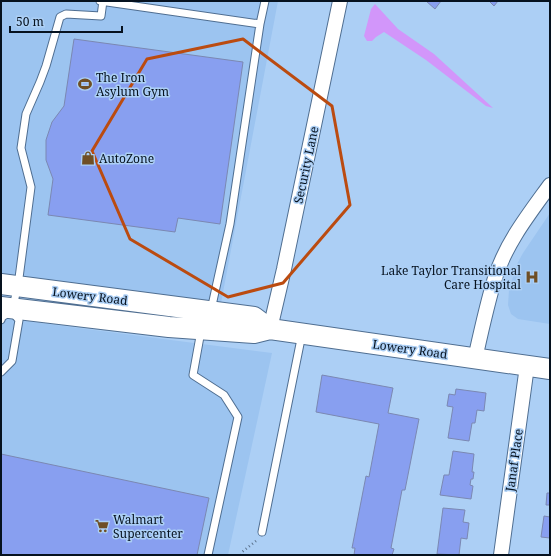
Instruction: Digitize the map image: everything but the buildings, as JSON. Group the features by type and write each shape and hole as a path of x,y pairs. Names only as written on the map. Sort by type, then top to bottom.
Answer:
{"street":[{"name":"Security Lane","path":"270,329 340,1"},
{"path":"475,358 495,277 521,224 550,185"},
{"name":"Lowery Road","path":"9,285 206,320"},
{"name":"Lowery Road","path":"7,311 169,327 206,320 254,317 270,329 550,369"},
{"name":"Janaf Place","path":"501,555 527,366"}],"lane":[{"path":"1,372 12,361 19,320 7,311 9,285 31,187 20,148 26,114 40,82 60,17 66,14 101,16 102,1 260,24"},
{"path":"208,555 238,417 224,395 193,375 230,224 260,24 265,1"},
{"path":"262,532 302,334"}],"path":[{"path":"240,555 258,539 262,532"}],"highlighted area":[{"path":"243,39 332,106 350,205 283,283 228,297 130,239 92,151 147,59"}],"shaded area":[{"path":"1,1 278,1 221,303 1,274"},
{"path":"375,4 398,29 434,54 493,108 486,106 426,60 384,32 372,41 367,41 364,36 371,9"},
{"name":"Lake Taylor Transitional Care Hospital","path":"550,213 550,324 518,319 511,314 508,305 509,290 517,264"},
{"path":"1,318 272,353 228,555 1,555"}],"place":[{"name":"The Iron Asylum Gym","path":"85,84"},
{"name":"AutoZone","path":"88,158"},
{"name":"Lake Taylor Transitional Care Hospital","path":"532,277"},
{"name":"Walmart Supercenter","path":"102,526"}]}
